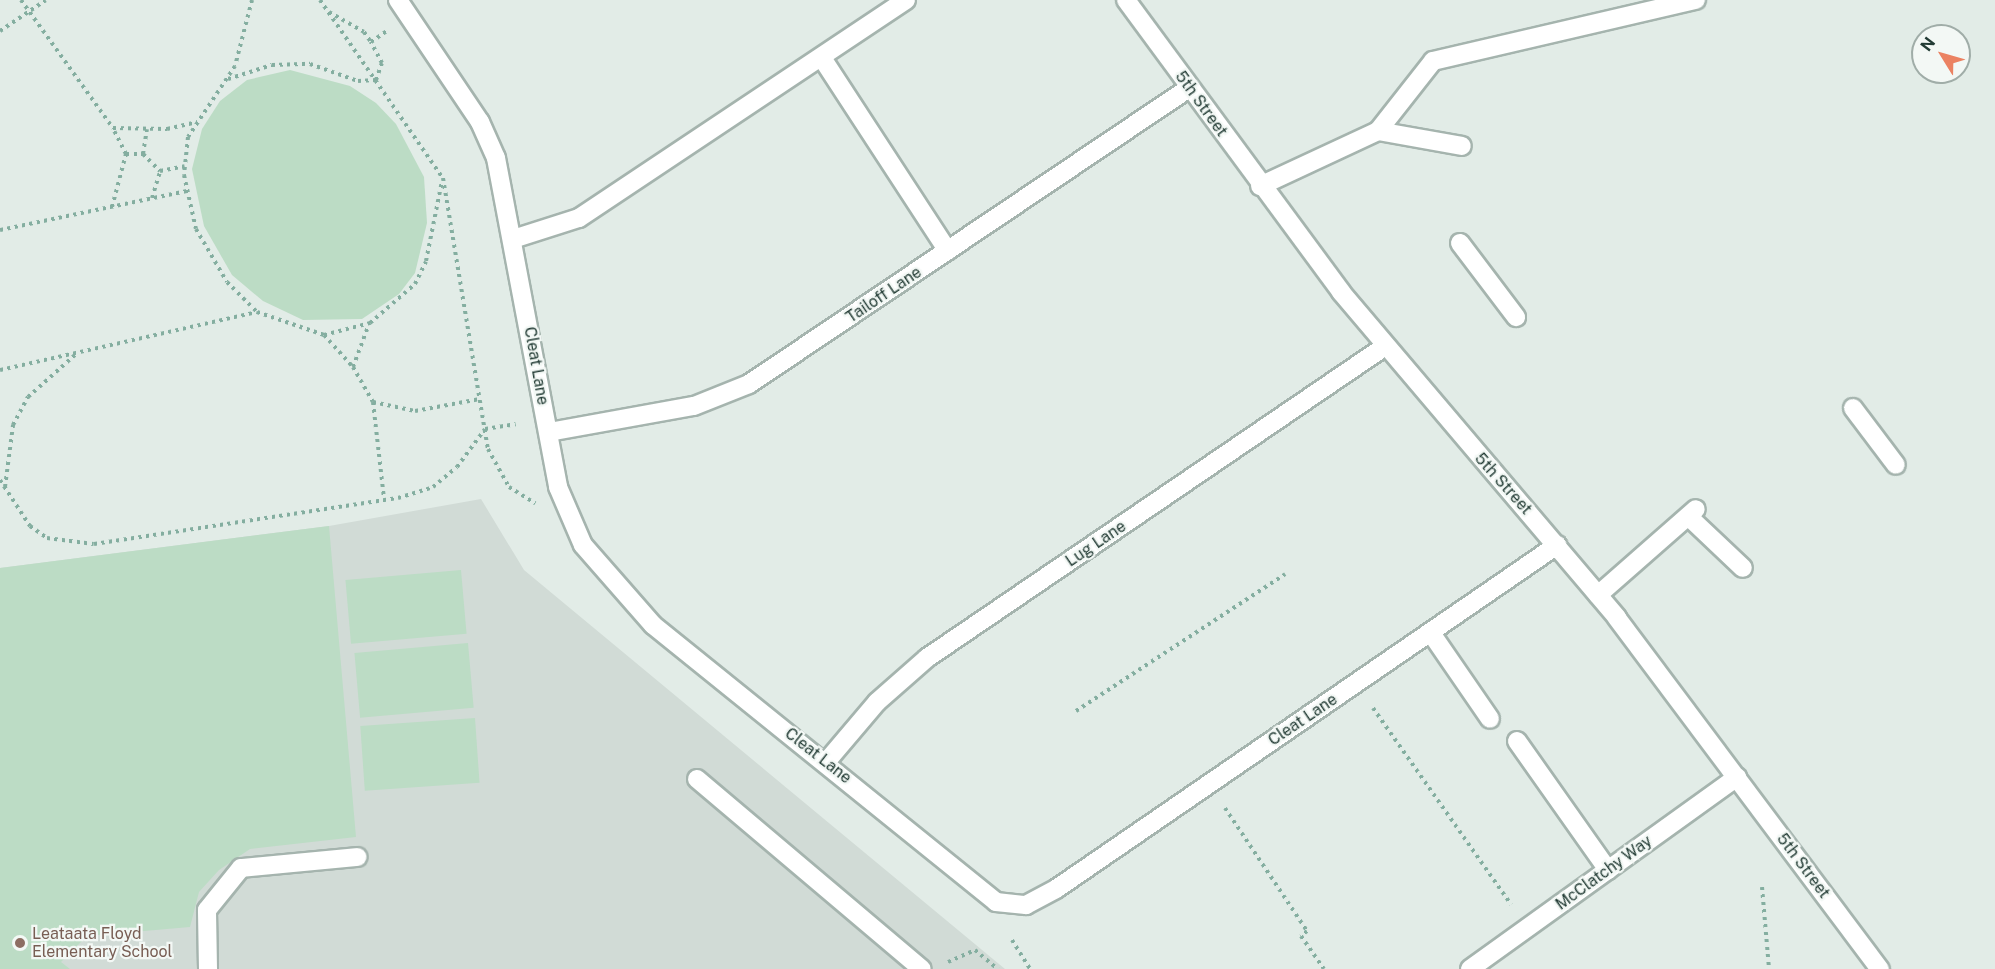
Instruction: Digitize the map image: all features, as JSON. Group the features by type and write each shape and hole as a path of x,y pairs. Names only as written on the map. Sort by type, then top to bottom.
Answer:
{"street":[{"name":"Cleat Lane","path":"398,0 489,140 513,239 549,432 569,518 598,566 634,608 827,761 996,902 1026,905 1431,633 1557,545"},
{"path":"513,239 579,218 906,0"},
{"name":"5th Street","path":"1126,0 1260,186 1384,347 1598,595 1880,969"},
{"path":"1260,186 1378,131 1433,61 1696,0"},
{"path":"822,58 948,251"},
{"name":"Tailoff Lane","path":"549,432 686,408 749,384 1189,88"},
{"path":"1378,131 1462,146"},
{"path":"1460,243 1516,317"},
{"name":"Lug Lane","path":"827,761 878,702 927,658 1384,347"},
{"path":"1853,408 1896,465"},
{"path":"1598,595 1692,513 1743,568"},
{"path":"1431,633 1490,719"},
{"path":"1518,741 1608,870"},
{"name":"McClatchy Way","path":"1470,969 1737,777"},
{"path":"697,779 922,969"},
{"path":"208,969 207,910 241,868 357,857"}],"path":[{"path":"21,0 113,128 126,154 112,207"},
{"path":"0,31 46,0"},
{"path":"252,0 249,31 227,79 188,137 185,166 187,191 196,229 227,282 257,312 324,335 353,367 373,402 384,498"},
{"path":"320,0 443,178 485,429 494,469 509,487 569,518"},
{"path":"329,12 364,32 371,42 382,63 376,80"},
{"path":"371,42 388,31"},
{"path":"227,79 272,65 310,64 358,81 376,80"},
{"path":"113,128 147,129 198,122"},
{"path":"143,154 147,129"},
{"path":"126,154 143,154 160,171"},
{"path":"160,171 185,166"},
{"path":"152,198 160,171"},
{"path":"324,335 370,323 400,302 423,269 443,178"},
{"path":"0,230 187,191"},
{"path":"0,370 257,312"},
{"path":"353,367 370,323"},
{"path":"5,488 18,416 28,397 79,352"},
{"path":"373,402 415,411 480,399"},
{"path":"0,480 30,525 62,544 94,544 384,498 433,487 457,467 485,429 516,424"},
{"path":"1076,711 1285,574"},
{"path":"1373,708 1511,904"},
{"path":"1225,808 1307,931 1301,936 1323,969"},
{"path":"1762,887 1769,969"},
{"path":"1012,940 1030,969"},
{"path":"948,962 975,950 998,969"}],"shaded area":[{"path":"481,499 524,570 1005,969 0,969 0,568 329,526"}],"green space":[{"path":"290,70 350,86 376,103 396,124 424,177 427,223 415,273 399,294 362,319 303,320 263,301 232,275 204,226 192,169 202,129 220,101 247,80"},
{"path":"329,526 356,837 250,849 219,870 199,892 190,927 87,936 61,962 70,969 0,969 0,568"},
{"path":"461,570 467,634 351,644 345,580"},
{"path":"468,643 474,708 360,718 354,653"},
{"path":"475,718 480,783 365,791 360,726"}],"place":[{"name":"Leataata Floyd Elementary School","path":"20,943"}]}
